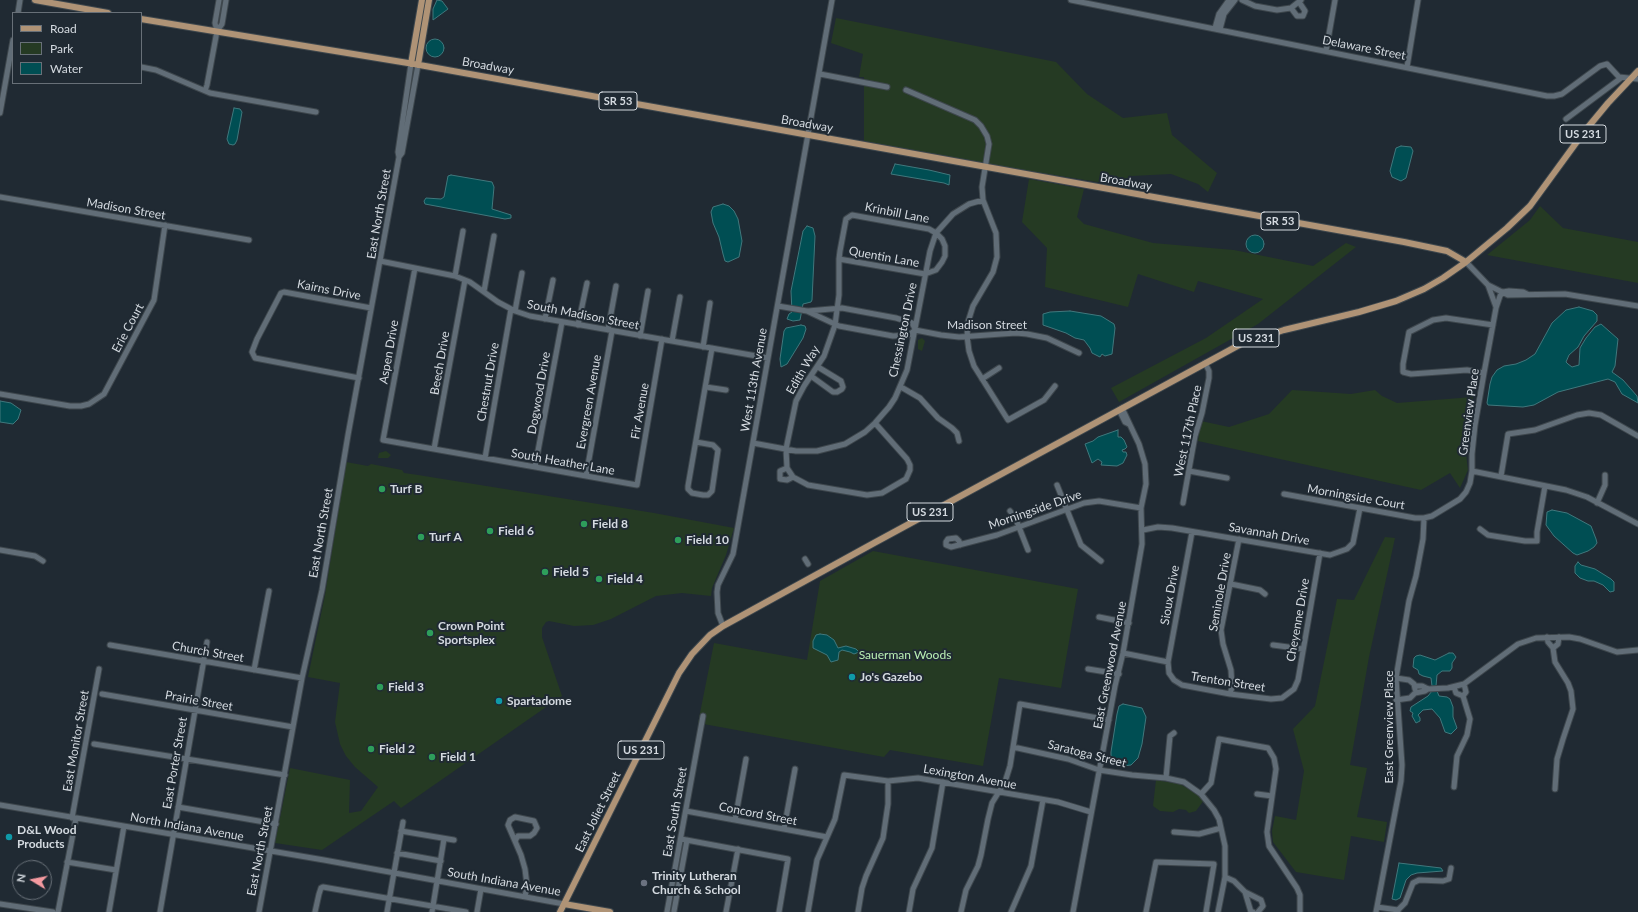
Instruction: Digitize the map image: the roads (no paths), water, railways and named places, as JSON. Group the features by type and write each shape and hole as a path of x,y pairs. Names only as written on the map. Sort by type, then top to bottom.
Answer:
{"main road":[{"path":"35,0 102,12"},
{"path":"415,64 422,0"},
{"path":"415,64 429,0"},
{"name":"Broadway","path":"142,19 415,64 1447,251 1466,262"},
{"name":"US 231","path":"723,626 1241,344 1266,335 1359,312 1408,297 1424,289 1466,262 1507,228 1530,206 1584,132 1629,79 1638,71"},
{"name":"East Joliet Street","path":"560,912 679,673 701,644 723,626"},
{"name":"South Indiana Avenue","path":"564,904 610,912"}],"street":[{"path":"18,12 20,0"},
{"path":"217,31 215,24 219,0"},
{"path":"205,92 217,31 222,24 226,0"},
{"name":"West 113th Avenue","path":"723,626 718,612 718,585 733,554 820,74 832,0"},
{"name":"Delaware Street","path":"1071,0 1554,96 1562,94 1600,66 1607,64 1621,78"},
{"path":"1217,29 1219,14 1229,0"},
{"path":"1217,29 1224,14 1235,0"},
{"path":"1242,0 1255,6 1272,10 1291,8 1300,1 1305,11 1303,16 1297,16 1291,8"},
{"path":"1326,51 1335,0"},
{"path":"1407,67 1418,0"},
{"path":"0,113 12,49"},
{"name":"East North Street","path":"259,912 302,678 321,596 399,157 398,152 415,64"},
{"path":"142,67 156,70 205,92 316,112"},
{"path":"820,74 887,87"},
{"path":"1566,119 1621,78 1638,79"},
{"path":"906,90 975,120 981,126 988,140 988,152 982,187 982,200 996,233 997,257 993,272 973,306 968,322 967,336 972,362 1008,420 1044,400 1055,386"},
{"name":"Madison Street","path":"0,197 249,240"},
{"name":"Chessington Drive","path":"753,443 806,452 836,447 855,438 875,424 889,407 907,370 931,245 936,233 953,214 969,204 982,200"},
{"name":"Krinbill Lane","path":"852,215 929,229 936,233"},
{"name":"Edith Way","path":"852,215 845,221 839,259 838,308 835,325 830,342 818,367 796,401 786,449 788,468 793,476 808,485 867,495 882,493 904,481 909,475 910,470 909,462 875,424"},
{"name":"Erie Court","path":"0,394 70,406 89,404 104,394 154,300 165,226"},
{"path":"455,276 463,231"},
{"path":"925,274 936,270 944,259 945,246 942,238 936,233"},
{"path":"484,291 494,236"},
{"name":"Quentin Lane","path":"839,259 925,274"},
{"name":"South Madison Street","path":"380,261 455,276 484,291 498,302 513,310 545,319 768,358"},
{"path":"1466,262 1488,285 1504,292 1522,292 1527,294 1565,294 1638,306"},
{"name":"Aspen Drive","path":"384,440 415,268"},
{"name":"Chestnut Drive","path":"485,458 513,310 522,273"},
{"name":"Beech Drive","path":"434,449 465,280"},
{"path":"545,319 553,280"},
{"path":"578,325 587,283"},
{"name":"Greenview Place","path":"1488,285 1496,308"},
{"name":"Evergreen Avenue","path":"586,476 616,286"},
{"path":"640,336 648,291"},
{"name":"Kairns Drive","path":"359,378 255,358 252,352 257,339 282,293 284,292 372,308"},
{"name":"Greenview Place","path":"1424,518 1432,516 1460,499 1466,492 1470,483 1473,439 1484,373 1496,308 1500,296 1504,292"},
{"path":"672,341 680,297"},
{"path":"702,346 710,303"},
{"name":"Madison Street","path":"778,306 805,310 838,308 896,318 912,323 915,330"},
{"name":"Madison Street","path":"805,310 835,325 893,336 909,335 915,330"},
{"path":"1484,373 1467,370 1410,374 1403,372 1403,364 1409,332 1433,320 1446,318 1493,325"},
{"name":"Dogwood Drive","path":"536,467 562,322"},
{"name":"Madison Street","path":"915,330 940,335 967,336 1016,333 1027,334 1047,338 1079,353"},
{"name":"Fir Avenue","path":"637,485 662,340"},
{"path":"696,442 713,444 718,450 712,491 708,495 692,493 688,489 696,442 706,387 712,348"},
{"name":"West 117th Place","path":"1183,503 1195,436 1209,378 1209,372 1205,363"},
{"path":"811,376 833,392 839,392 842,389 843,387 841,381 818,367"},
{"path":"982,379 999,368"},
{"path":"706,387 726,390"},
{"path":"900,387 920,398 938,418 957,433 958,441"},
{"name":"East Greenwood Avenue","path":"1073,912 1115,686 1119,674 1129,623 1142,544 1143,530 1141,508 1146,484 1145,464 1139,444 1121,409"},
{"path":"1501,476 1508,434 1535,430 1577,415 1589,413 1601,415 1638,436"},
{"name":"South Heather Lane","path":"384,440 637,485"},
{"name":"Edith Way","path":"788,468 780,471 780,479 787,480 793,476"},
{"path":"1189,471 1227,478"},
{"path":"1472,471 1566,490 1586,497 1638,524"},
{"path":"1597,503 1605,485 1605,475"},
{"path":"1057,485 1081,545 1101,561"},
{"path":"1480,529 1488,535 1537,542 1537,532 1545,486"},
{"name":"Morningside Court","path":"1284,494 1415,518 1424,518"},
{"name":"Morningside Drive","path":"960,545 1020,528 1084,503 1099,501 1141,508"},
{"name":"Savannah Drive","path":"1143,530 1158,528 1192,532 1330,555 1347,549 1353,543 1360,508"},
{"path":"1010,511 1015,517 1028,550"},
{"name":"East Greenview Place","path":"1376,909 1401,781 1402,765 1396,700 1396,678 1409,601 1416,576 1423,539 1424,518"},
{"name":"Sioux Drive","path":"1168,662 1192,532"},
{"name":"Seminole Drive","path":"1230,694 1232,687 1231,670 1223,644 1221,630 1240,539"},
{"path":"0,550 35,556 43,561"},
{"name":"Cheyenne Drive","path":"1294,689 1298,680 1320,553"},
{"path":"805,559 808,564"},
{"path":"1231,584 1260,590 1265,594"},
{"path":"254,670 269,591"},
{"path":"1099,617 1129,623"},
{"path":"1547,637 1548,642 1553,648 1556,662 1571,691 1573,709 1562,739 1557,759 1555,789"},
{"path":"1553,648 1558,644 1559,637"},
{"path":"1396,700 1410,698 1415,693 1428,689 1454,687 1464,684 1518,644 1536,638 1559,637 1580,639 1617,652 1638,650"},
{"name":"East Porter Street","path":"160,912 207,642"},
{"name":"Church Street","path":"110,645 302,678"},
{"path":"1273,645 1303,649"},
{"path":"1123,653 1168,662"},
{"name":"Trenton Street","path":"1168,662 1169,673 1174,680 1182,685 1230,694 1271,699 1282,698 1294,689"},
{"name":"East Monitor Street","path":"58,912 99,669"},
{"path":"1088,669 1119,674"},
{"path":"1396,678 1409,680 1415,686 1422,686 1428,689"},
{"path":"1454,787 1457,756 1469,727 1470,719 1463,696 1466,692 1464,684"},
{"path":"1415,686 1415,693"},
{"path":"1454,687 1456,693 1463,696"},
{"name":"Prairie Street","path":"102,694 293,727"},
{"path":"961,912 966,890 978,866 992,803 1005,782 1013,747 1020,704 1109,720"},
{"name":"East South Street","path":"668,911 703,716"},
{"path":"1166,778 1170,736 1174,733"},
{"path":"1201,794 1211,783 1219,739 1268,748 1274,758 1276,769 1267,832 1269,846 1297,888 1300,895 1300,912"},
{"path":"94,744 285,775"},
{"name":"Saratoga Street","path":"1013,747 1068,759 1100,770 1166,778 1184,782 1201,794 1214,810 1221,828 1225,846 1225,877 1218,912"},
{"path":"735,820 746,759"},
{"path":"784,829 795,769"},
{"name":"Lexington Avenue","path":"827,837 835,819 844,775 888,782 918,778 1058,802 1091,812"},
{"path":"858,912 862,888 866,876 883,838 888,804 888,782"},
{"path":"909,912 913,888 932,848 943,782"},
{"path":"1257,794 1272,796"},
{"path":"1011,912 1031,866 1043,800"},
{"name":"North Indiana Avenue","path":"0,805 394,873"},
{"path":"178,807 276,824"},
{"name":"Concord Street","path":"686,811 827,837"},
{"path":"515,841 518,836 530,836 534,833 537,828 534,822 515,817 510,820 509,827 525,869 527,885 525,897"},
{"path":"387,912 403,822"},
{"path":"109,912 124,826"},
{"path":"1174,832 1199,834 1221,828"},
{"path":"401,831 454,840"},
{"path":"808,912 817,860 827,837"},
{"path":"432,912 444,839"},
{"path":"681,839 788,859 779,912"},
{"path":"674,911 687,840"},
{"path":"726,912 738,849"},
{"path":"397,853 441,861"},
{"path":"67,862 116,870"},
{"path":"1146,912 1156,862 1225,863"},
{"path":"1206,912 1214,864"},
{"path":"1376,909 1398,911 1405,903 1413,883 1419,880 1443,881 1449,879 1451,868"},
{"name":"South Indiana Avenue","path":"394,873 564,904"},
{"path":"1225,877 1234,881 1245,892 1260,900 1263,906 1258,912"},
{"path":"315,912 321,888 327,887 466,912"},
{"path":"477,912 481,889"},
{"path":"1245,892 1251,912 1253,912"},
{"path":"0,904 53,912"},
{"path":"7,912 8,905"},
{"path":"668,911 681,912"}],"water":[{"path":"437,0 442,1 448,9 433,20 433,9"},
{"path":"435,39 441,42 444,48 441,54 435,57 429,54 426,48 429,42"},
{"path":"234,108 240,109 242,112 237,140 233,145 229,144 227,139"},
{"path":"1401,146 1411,147 1413,151 1406,178 1401,181 1392,177 1390,171 1396,148"},
{"path":"895,164 950,175 949,185 891,174"},
{"path":"451,175 492,182 494,187 492,209 511,215 511,218 505,219 425,204 424,201 426,198 441,199 444,197 448,176"},
{"path":"723,204 729,206 734,211 738,219 742,241 739,257 728,262 725,261 711,212 713,207"},
{"path":"807,226 813,228 815,236 812,300 811,302 803,304 800,320 793,321 787,319 789,314 792,312 791,291 803,231"},
{"path":"1251,235 1259,235 1264,240 1262,251 1259,253 1251,253 1246,248 1246,240"},
{"path":"1579,307 1593,311 1597,315 1597,321 1584,336 1578,347 1569,355 1566,362 1572,367 1579,365 1580,348 1595,327 1601,324 1618,339 1615,366 1612,372 1623,380 1637,396 1638,403 1622,394 1615,382 1608,379 1558,392 1534,405 1523,407 1488,405 1490,384 1492,377 1497,370 1504,366 1516,364 1526,360 1535,354 1552,323 1566,310"},
{"path":"1070,311 1101,316 1114,324 1115,328 1112,354 1105,356 1102,354 1100,357 1092,353 1084,340 1075,338 1066,333 1043,325 1043,314 1050,312"},
{"path":"801,325 805,326 806,329 803,338 787,364 781,367 780,359 784,331 786,328"},
{"path":"0,401 11,403 21,410 18,419 13,424 0,422"},
{"path":"1118,430 1118,437 1121,437 1124,440 1127,447 1122,450 1123,452 1126,452 1127,455 1123,463 1117,466 1101,465 1102,462 1098,459 1092,463 1085,444 1098,437"},
{"path":"1552,510 1567,513 1591,526 1597,543 1594,547 1577,555 1573,553 1554,536 1546,525 1547,512"},
{"path":"1578,562 1581,565 1595,569 1611,579 1614,582 1614,591 1610,592 1603,585 1594,581 1588,581 1580,578 1575,573 1575,566"},
{"path":"816,635 827,635 834,640 838,648 846,646 856,649 859,652 854,654 842,650 839,652 838,660 831,662 827,655 813,648 813,641"},
{"path":"1449,653 1453,653 1456,657 1452,663 1452,668 1450,671 1442,671 1437,675 1436,686 1432,686 1431,678 1419,674 1418,670 1413,667 1414,658 1416,656 1420,655 1435,660"},
{"path":"1432,691 1437,691 1439,696 1450,699 1453,707 1453,717 1457,728 1451,734 1445,732 1440,718 1432,709 1423,710 1418,715 1420,721 1416,723 1412,716 1413,713 1410,711 1411,707 1428,696"},
{"path":"1123,704 1142,708 1146,717 1142,744 1138,758 1131,765 1123,766 1113,762 1111,759 1111,752 1119,706"},
{"path":"1399,863 1441,868 1443,871 1417,873 1411,875 1406,880 1400,898 1396,900 1392,899"}],"place":[{"name":"Turf B","path":"382,489"},
{"name":"Field 8","path":"584,524"},
{"name":"Field 6","path":"490,531"},
{"name":"Turf A","path":"421,537"},
{"name":"Field 10","path":"678,540"},
{"name":"Field 5","path":"545,572"},
{"name":"Field 4","path":"599,579"},
{"name":"Crown Point Sportsplex","path":"430,633"},
{"name":"Jo's Gazebo","path":"852,677"},
{"name":"Field 3","path":"380,687"},
{"name":"Spartadome","path":"499,701"},
{"name":"Field 2","path":"371,749"},
{"name":"Field 1","path":"432,757"},
{"name":"D&L Wood Products","path":"9,837"},
{"name":"Trinity Lutheran Church & School","path":"644,883"}],"park label":[{"name":"Sauerman Woods","path":"905,655"}]}
